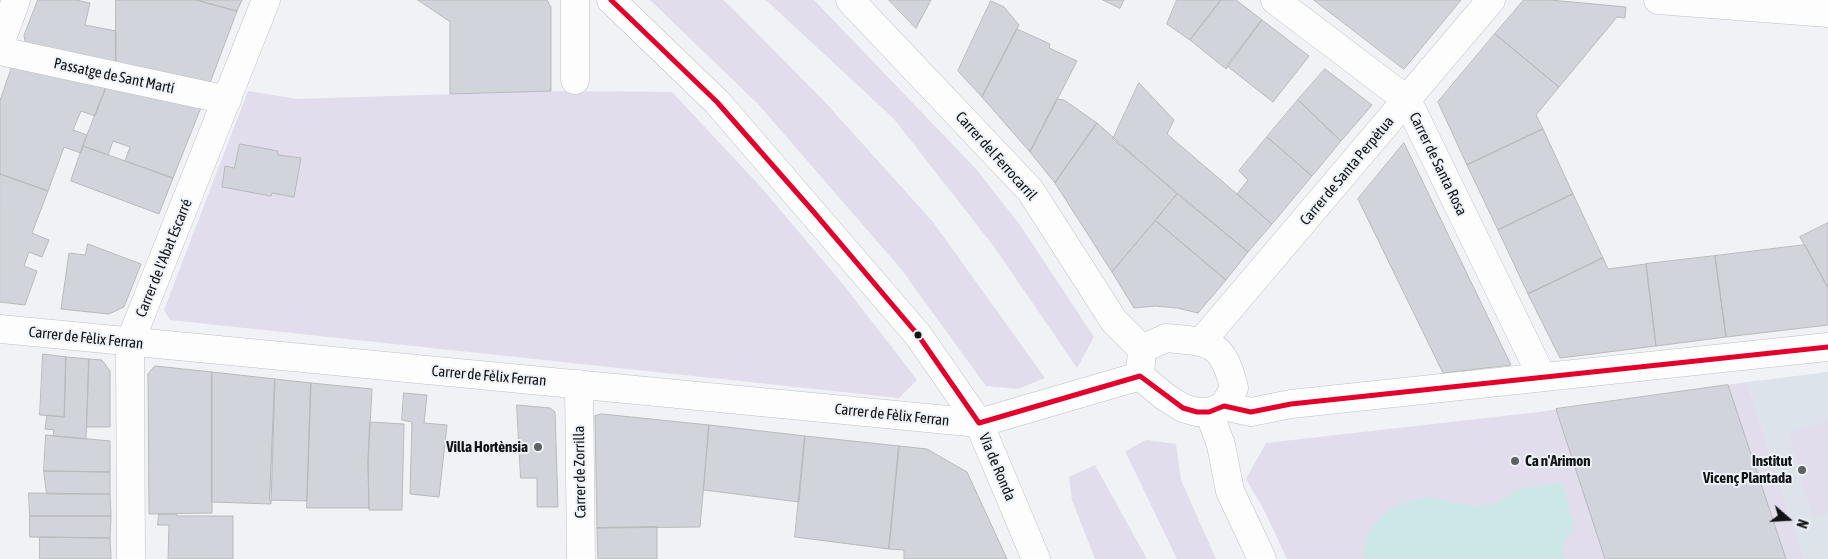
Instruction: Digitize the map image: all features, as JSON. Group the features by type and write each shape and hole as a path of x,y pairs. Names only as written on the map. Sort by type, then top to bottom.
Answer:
{"street":[{"path":"0,44 16,0"},
{"name":"Carrer de l'Abat Escarré","path":"131,559 130,342 266,0"},
{"path":"575,0 575,80"},
{"name":"Via de Ronda","path":"611,0 717,102 918,335 979,423 1036,559"},
{"name":"Carrer del Ferrocarril","path":"850,0 1030,190 1114,321 1142,350"},
{"name":"Carrer de Santa Rosa","path":"1275,0 1407,100 1542,377"},
{"name":"Carrer de Santa Perpètua","path":"1202,341 1491,0"},
{"path":"1658,0 1828,13"},
{"name":"Passatge de Sant Martí","path":"0,51 227,100"},
{"name":"Carrer de Fèlix Ferran","path":"0,329 979,423"},
{"path":"1140,376 1142,350 1166,338 1202,341 1218,350 1229,365 1234,388 1216,409 1221,445 1230,491 1262,559"},
{"path":"1140,376 1164,396 1183,408 1251,412 1291,404 1828,347"},
{"path":"979,423 1140,376"},
{"name":"Carrer de Zorrilla","path":"579,384 581,559"}],"shaded area":[{"path":"650,0 723,0 729,5 824,101 933,222 1045,378 1018,389 986,386 901,269 758,104"},
{"path":"766,0 814,0 976,169 1020,225 1094,337 1077,368 995,248 894,119"},
{"path":"248,91 297,99 551,91 672,92 760,186 846,288 917,380 899,398 170,320 164,310"},
{"name":"Institut Vicenç Plantada","path":"1828,372 1828,559 1805,559 1747,382"},
{"name":"Ca n'Arimon","path":"1747,382 1805,559 1287,559 1263,508 1246,479 1266,443 1539,412"},
{"path":"1828,421 1828,513 1812,517 1789,433"},
{"path":"1146,440 1176,444 1181,480 1216,559 1177,559 1125,451"},
{"path":"1095,465 1147,559 1095,559 1072,500 1069,477"}],"water":[{"path":"1562,482 1575,529 1564,540 1563,555 1566,559 1366,559 1363,556 1367,536 1384,514 1400,504 1429,497 1477,507 1498,502 1517,490"}],"building":[{"path":"38,0 76,0 90,3 85,25 116,31 116,63 26,44 24,36"},
{"path":"116,0 196,0 237,11 210,83 116,63"},
{"path":"196,0 242,0 237,11"},
{"path":"418,0 547,0 551,7 551,91 450,94 450,22"},
{"path":"889,0 931,0 916,28"},
{"path":"1103,0 1124,0 1120,8"},
{"path":"1177,0 1221,0 1190,40 1167,24"},
{"path":"1221,0 1236,0 1262,20 1226,69 1190,40"},
{"path":"1314,0 1461,0 1404,69"},
{"path":"1524,0 1550,0 1626,7 1625,18 1617,17 1559,87 1495,34"},
{"path":"991,1 1004,7 1019,25 982,97 958,71"},
{"path":"1262,20 1309,56 1273,102 1227,66"},
{"path":"1017,29 1050,44 1049,48 1077,61 1030,152 982,97"},
{"path":"1495,34 1559,87 1536,115 1543,129 1467,165 1438,102"},
{"path":"12,67 107,85 95,116 81,111 73,130 87,135 81,153 64,147 48,191 0,174 0,101"},
{"path":"1325,69 1372,105 1341,141 1298,100"},
{"path":"1139,83 1174,120 1167,134 1272,224 1248,252 1113,139"},
{"path":"107,85 202,105 173,178 125,161 130,147 113,141 108,155 83,146"},
{"path":"1057,99 1064,100 1097,123 1055,183 1030,152"},
{"path":"1298,100 1341,141 1312,176 1267,137"},
{"path":"1097,123 1177,194 1112,272 1055,183"},
{"path":"1543,129 1573,194 1498,230 1467,165"},
{"path":"1267,137 1312,176 1272,224 1237,194 1248,180 1239,171"},
{"path":"1404,143 1511,365 1443,373 1358,199"},
{"path":"240,144 278,151 278,155 301,158 294,197 272,193 271,196 222,187 225,166 234,168"},
{"path":"83,146 173,178 159,214 71,181"},
{"path":"0,174 48,191 32,233 49,240 42,257 29,252 24,266 37,271 25,305 0,302"},
{"path":"1177,194 1248,252 1226,280 1156,221"},
{"path":"1573,194 1603,258 1528,294 1498,230"},
{"path":"1156,221 1226,280 1198,313 1177,308 1155,306 1134,308 1112,272"},
{"path":"1828,223 1828,288 1800,237"},
{"path":"88,244 141,264 124,307 109,314 61,309 69,253 85,255"},
{"path":"1805,245 1828,288 1828,325 1726,337 1715,256"},
{"path":"1715,256 1726,337 1656,346 1646,264"},
{"path":"1603,258 1608,269 1646,264 1656,346 1560,358 1528,294"},
{"path":"43,354 66,357 64,417 40,415"},
{"path":"66,357 89,359 86,439 53,436 54,430 45,429 47,415 64,417"},
{"path":"89,359 102,360 110,371 110,427 87,427"},
{"path":"155,366 212,372 212,513 149,514 148,374"},
{"path":"212,372 275,379 271,504 212,502"},
{"path":"275,379 311,383 307,501 270,500"},
{"path":"311,383 372,389 368,462 369,508 307,508"},
{"path":"1728,385 1786,559 1605,559 1556,409"},
{"path":"404,393 427,395 424,423 447,425 439,497 410,494 412,422 402,420"},
{"name":"Villa Hortènsia","path":"517,405 550,408 555,412 558,507 537,507 537,478 521,478"},
{"path":"602,414 709,425 700,527 597,528 595,416"},
{"path":"370,422 404,424 402,510 369,510 368,462"},
{"path":"709,425 805,436 799,502 704,490"},
{"path":"46,435 110,441 110,472 44,471"},
{"path":"805,436 899,446 889,549 795,537"},
{"path":"899,446 927,449 967,472 1007,559 904,559 904,550 889,549"},
{"path":"44,471 110,472 110,494 47,494"},
{"path":"29,493 110,494 111,516 30,516"},
{"path":"159,514 177,514 177,516 233,516 233,559 168,559 169,525 158,525"},
{"path":"30,516 111,516 110,538 30,537"},
{"path":"657,527 657,559 598,559 597,528"},
{"path":"40,537 110,538 111,559 40,559"}],"transit line":[{"path":"611,0 717,102 812,210 918,335 979,423 1140,376 1183,408 1197,412 1209,412 1224,406 1251,412 1291,404 1828,347"}],"place":[{"name":"Villa Hortènsia","path":"538,447"},
{"name":"Ca n'Arimon","path":"1515,461"},
{"name":"Institut Vicenç Plantada","path":"1802,470"}]}
